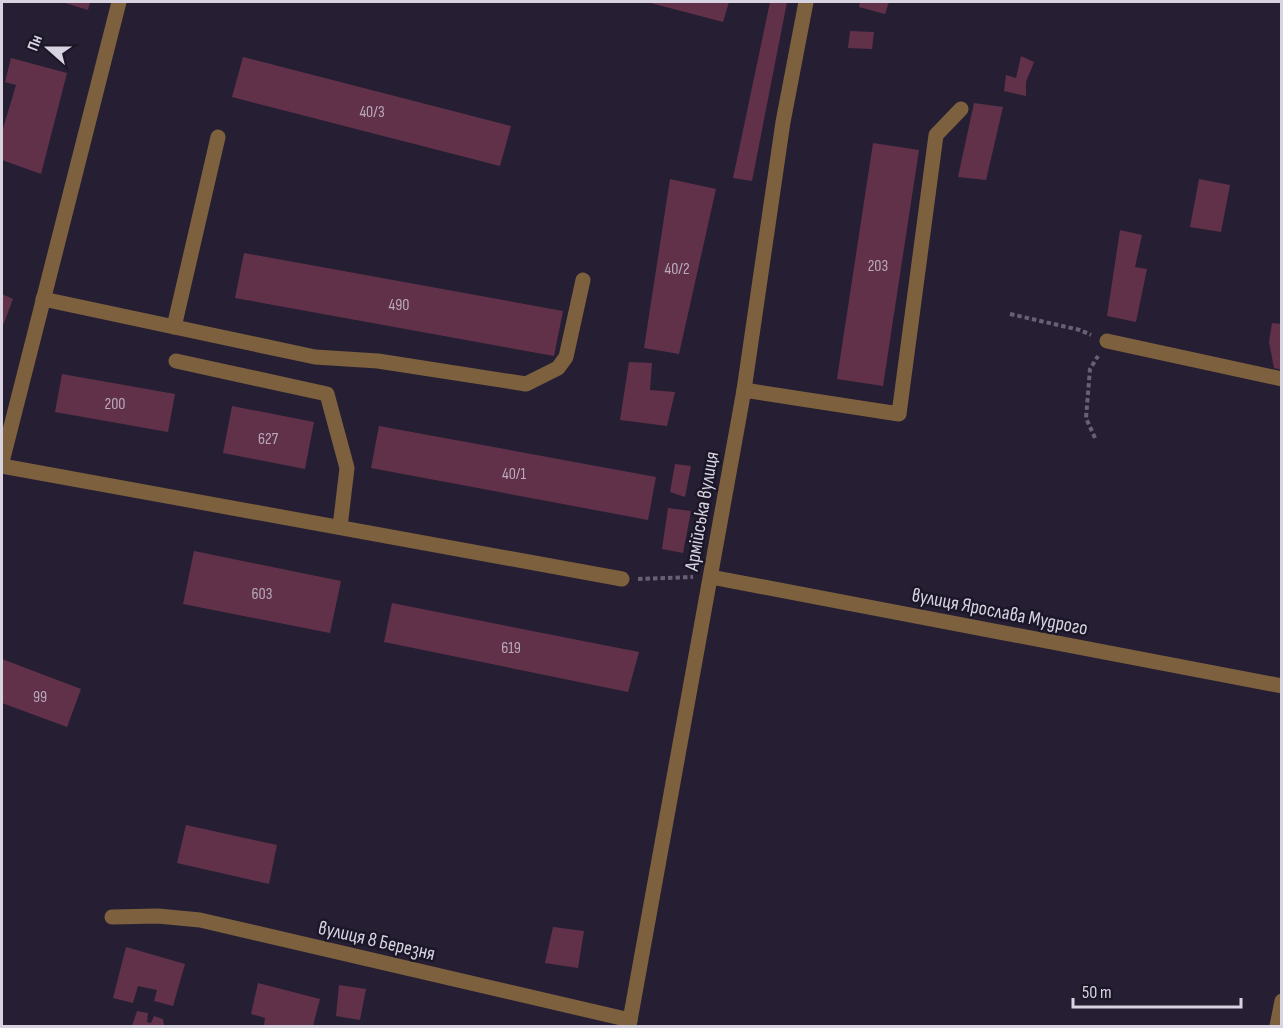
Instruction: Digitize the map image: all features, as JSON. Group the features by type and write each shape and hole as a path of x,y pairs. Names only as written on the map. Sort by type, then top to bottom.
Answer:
{"street":[{"path":"119,2 2,464 622,579"},
{"name":"Армійська вулиця","path":"629,1023 744,390 783,122 806,2"},
{"path":"744,390 899,414 936,135 961,109"},
{"path":"174,327 218,137"},
{"path":"43,299 315,357 378,361 526,384 558,368 566,357 583,280"},
{"path":"1107,341 1281,379"},
{"path":"176,361 327,394 347,468 340,528"},
{"name":"вулиця Ярослава Мудрого","path":"711,577 1281,686"},
{"name":"вулиця 8 Березня","path":"112,917 158,916 200,920 629,1023"},
{"path":"1277,1026 1281,1001"}],"path":[{"path":"1010,314 1080,330 1107,341 1090,369 1086,418 1095,438"},
{"path":"622,579 711,577"}],"building":[{"path":"62,2 90,2 88,10"},
{"path":"647,2 729,2 723,22"},
{"path":"770,2 787,2 752,181 733,178"},
{"path":"860,2 889,2 885,14 859,7"},
{"path":"850,31 874,32 872,49 848,48"},
{"path":"1021,56 1034,62 1026,82 1026,96 1004,91 1006,75 1016,78"},
{"path":"243,57 511,126 500,166 232,97"},
{"path":"11,58 67,73 41,174 2,160 2,132 16,85 5,82"},
{"path":"974,103 1003,107 986,180 958,177"},
{"path":"873,143 919,150 883,386 837,379"},
{"path":"670,179 716,189 679,354 644,348"},
{"path":"1199,179 1230,185 1221,232 1190,227"},
{"path":"1120,230 1142,235 1135,267 1147,269 1136,322 1107,316"},
{"path":"244,253 563,311 554,356 235,298"},
{"path":"2,294 13,299 2,328"},
{"path":"1272,323 1282,324 1282,370 1274,368 1269,342"},
{"path":"629,362 652,363 650,390 675,392 667,426 620,420"},
{"path":"62,374 175,394 168,432 55,412"},
{"path":"232,406 314,422 305,469 223,453"},
{"path":"379,426 656,477 648,520 371,468"},
{"path":"675,464 691,466 685,497 670,492"},
{"path":"668,508 691,511 683,553 662,549"},
{"path":"194,551 341,581 330,633 183,604"},
{"path":"392,603 639,652 628,692 384,642"},
{"path":"2,659 81,689 67,727 2,703"},
{"path":"186,825 277,845 269,884 177,863"},
{"path":"553,927 584,931 578,968 545,963"},
{"path":"126,947 185,964 173,1006 154,1001 157,990 138,986 133,1003 113,998"},
{"path":"258,983 320,999 313,1026 264,1026 265,1018 251,1014"},
{"path":"339,985 366,989 360,1020 336,1016"},
{"path":"137,1011 148,1013 147,1022 151,1023 154,1016 163,1019 164,1026 132,1026"}]}
